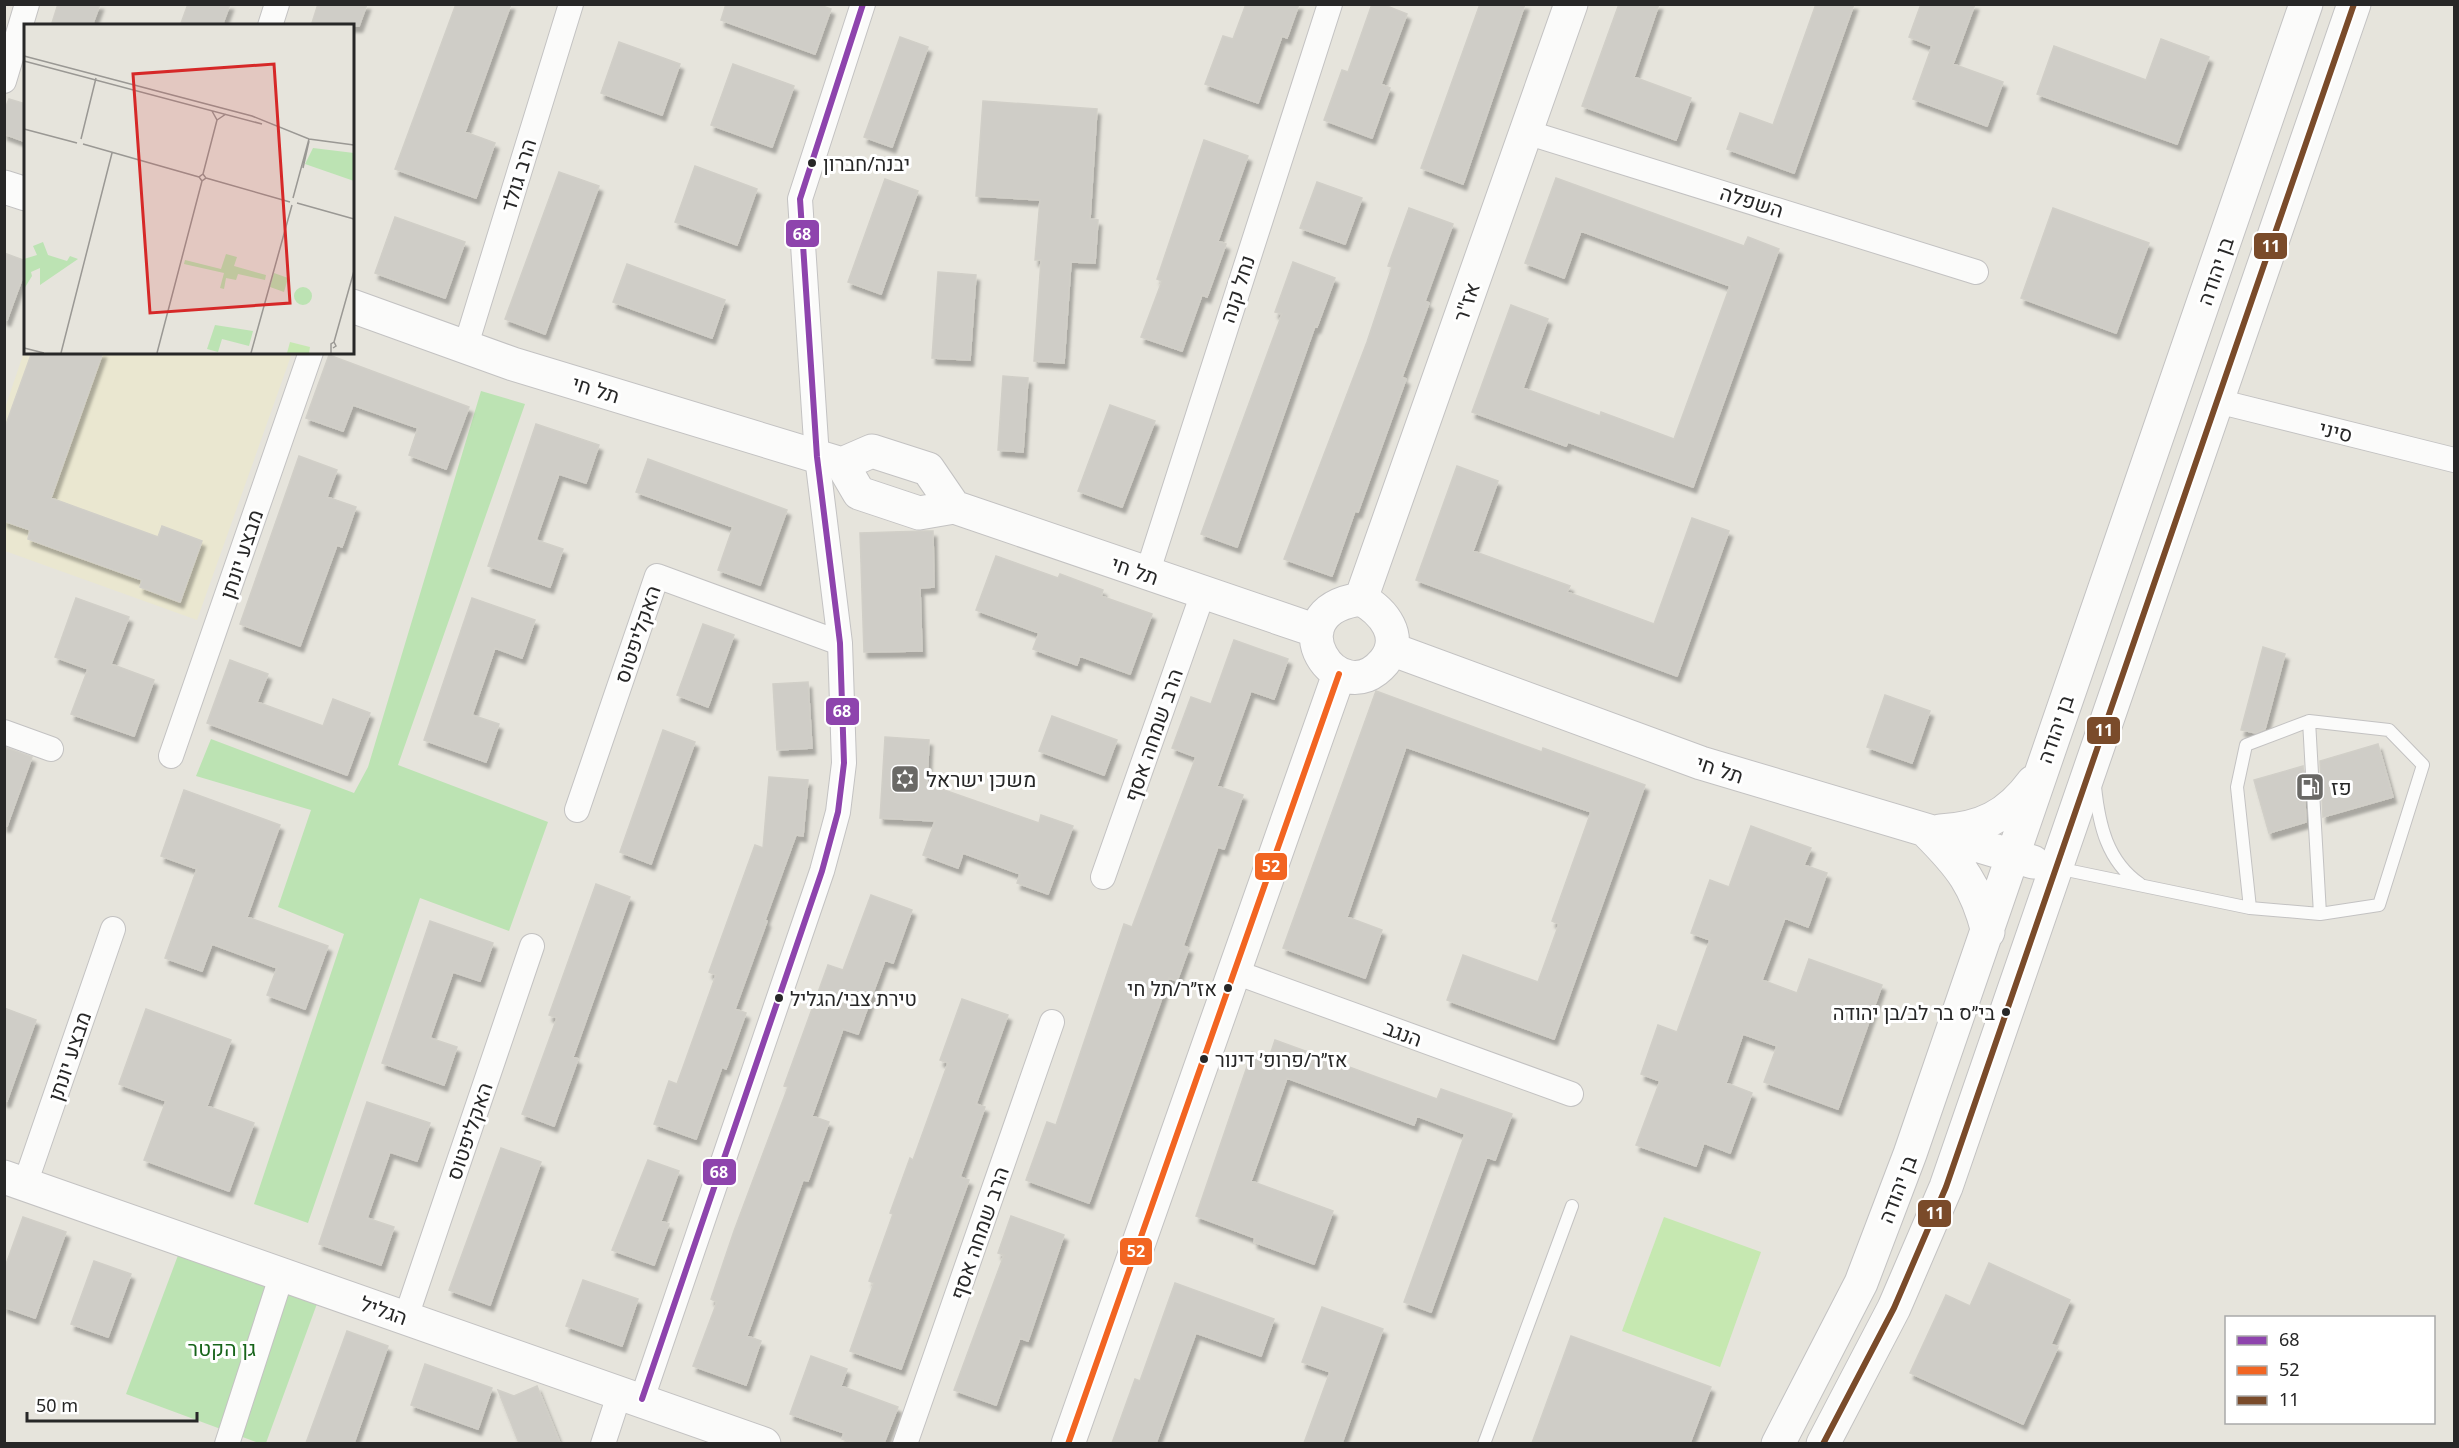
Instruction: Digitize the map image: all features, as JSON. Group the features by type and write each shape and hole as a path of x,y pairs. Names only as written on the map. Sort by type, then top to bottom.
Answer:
{"street":[{"path":"4,81 27,4"},
{"path":"271,24 277,4"},
{"name":"הרב גולד","path":"466,345 571,4"},
{"path":"603,1443 631,1395 830,841 838,812 844,763 840,643 829,461 800,199 863,4"},
{"name":"נחל קנה","path":"1147,574 1330,4"},
{"name":"אז\"ר","path":"1361,599 1571,4"},
{"name":"בן יהודה","path":"1778,1443 1861,1283 1988,932 2039,774 2306,4"},
{"name":"בן יהודה","path":"1823,1443 1894,1308 1946,1187 2096,745 2354,4"},
{"name":"השפלה","path":"1526,132 1976,272"},
{"path":"4,187 24,193"},
{"name":"תל חי","path":"354,307 466,345 513,364 829,461 859,493 919,513 954,507 1317,631"},
{"name":"מבצע יונתן","path":"171,756 310,354"},
{"name":"סיני","path":"2217,401 2454,460"},
{"path":"829,461 872,451 928,469 954,507"},
{"name":"האקליפטוס","path":"577,810 657,576 840,643"},
{"name":"הרב שמחה אסף","path":"1103,878 1203,593"},
{"path":"1361,599 1381,612 1389,623 1393,636 1386,660 1377,670 1365,676 1352,677 1339,674 1320,657 1316,644 1317,631 1327,612 1338,604 1361,599"},
{"name":"תל חי","path":"1391,649 1701,764 2055,867"},
{"path":"1068,1443 1339,674"},
{"path":"4,732 51,748"},
{"path":"1926,831 1956,830 1991,822 2015,803 2039,774"},
{"path":"1926,831 1952,857 1973,885 1988,932"},
{"name":"מבצע יונתן","path":"15,1180 113,929"},
{"name":"האקליפטוס","path":"406,1317 532,946"},
{"name":"הנגב","path":"1235,972 1571,1094"},
{"name":"הרב שמחה אסף","path":"905,1443 1052,1022"},
{"name":"הגליל","path":"15,1180 764,1443"},
{"path":"227,1443 282,1274"}],"lane":[{"path":"2309,721 2320,914"},
{"path":"2055,867 2250,908 2320,914 2379,905 2423,765 2389,730 2309,721 2246,745 2237,788 2250,908"},
{"path":"2096,745 2094,781 2098,812 2106,841 2117,864 2144,886"},
{"path":"1484,1443 1572,1206"}],"shaded area":[{"path":"24,352 24,354 292,354 197,620 5,551 5,408"}],"green space":[{"path":"481,391 525,404 398,765 548,822 509,931 420,898 308,1223 254,1204 344,934 278,907 311,810 196,776 211,739 354,793 368,767"},
{"path":"1664,1217 1761,1252 1720,1367 1622,1331"},
{"name":"גן הקטר","path":"180,1250 318,1301 266,1443 259,1443 126,1394"}],"building":[{"path":"58,4 100,4 93,24 52,24"},
{"path":"188,4 230,4 223,24 181,24"},
{"path":"318,4 367,4 359,26 312,24"},
{"path":"456,4 511,4 465,132 495,143 476,198 395,169"},
{"path":"726,4 817,4 831,9 815,54 721,20"},
{"path":"1246,4 1299,4 1287,38 1282,36 1258,103 1205,84 1223,36 1233,39"},
{"path":"1372,4 1382,4 1407,14 1381,84 1390,88 1372,138 1324,120 1342,70 1348,72"},
{"path":"1480,4 1525,4 1463,184 1421,168"},
{"path":"1619,4 1659,4 1634,77 1691,98 1676,140 1582,106"},
{"path":"1816,4 1854,4 1794,173 1727,149 1740,113 1773,125"},
{"path":"1921,4 1975,4 1953,64 2003,82 1987,126 1913,99 1932,46 1909,37"},
{"path":"900,37 928,47 892,147 864,137"},
{"path":"2161,39 2209,57 2177,144 2037,94 2054,46 2146,80"},
{"path":"619,42 680,64 662,115 601,93"},
{"path":"733,64 794,86 772,147 711,125"},
{"path":"9,99 24,103 24,141 4,134 4,111"},
{"path":"983,101 1097,109 1090,219 1098,220 1095,263 1071,262 1064,363 1034,361 1041,260 1035,260 1040,200 976,196"},
{"path":"1204,140 1248,156 1218,241 1226,244 1207,297 1202,295 1182,351 1141,337 1162,281 1157,279"},
{"path":"695,166 757,189 737,245 675,222"},
{"path":"559,172 599,186 545,334 505,319"},
{"path":"1556,178 1744,246 1748,237 1779,249 1693,487 1568,442 1566,446 1472,412 1511,305 1548,319 1523,388 1600,416 1601,412 1674,439 1730,286 1581,231 1564,278 1525,263"},
{"path":"885,179 918,191 881,294 848,282"},
{"path":"1317,182 1362,198 1345,244 1300,228"},
{"path":"1409,208 1453,224 1425,301 1429,303 1402,377 1406,379 1358,512 1355,511 1332,576 1284,559 1367,342 1392,267 1388,266"},
{"path":"2053,208 2149,243 2116,333 2021,298"},
{"path":"395,217 465,242 445,298 375,273"},
{"path":"4,253 24,260 24,273 7,320 4,319"},
{"path":"1293,262 1335,278 1317,327 1315,326 1237,547 1201,534 1282,314 1275,312"},
{"path":"627,264 725,300 712,338 613,302"},
{"path":"938,272 976,275 970,360 932,358"},
{"path":"31,354 102,354 51,498 158,537 162,526 202,541 180,602 140,587 142,580 28,539 30,530 4,521 4,430"},
{"path":"329,355 469,407 446,469 409,455 418,428 353,405 343,431 306,418"},
{"path":"1003,376 1028,378 1023,452 998,450"},
{"path":"1110,405 1155,421 1122,507 1078,491"},
{"path":"536,424 599,445 586,483 559,474 536,540 563,549 550,587 488,566"},
{"path":"299,456 337,470 327,497 356,507 342,547 337,545 300,646 240,624"},
{"path":"648,459 787,510 760,585 718,570 733,527 636,492"},
{"path":"1457,466 1498,481 1473,551 1570,586 1567,592 1654,624 1692,518 1729,531 1677,676 1416,580"},
{"path":"933,531 934,587 920,588 922,651 864,652 860,533"},
{"path":"996,556 1058,578 1060,574 1103,590 1101,596 1152,614 1130,674 1080,656 1077,665 1033,649 1039,633 976,610"},
{"path":"76,598 129,617 111,664 154,680 134,736 71,714 88,669 55,657"},
{"path":"472,598 535,620 522,658 495,648 472,715 499,724 486,762 424,740"},
{"path":"703,624 734,635 708,707 677,695"},
{"path":"1234,640 1288,659 1274,699 1251,691 1217,786 1243,795 1224,849 1218,847 1183,946 1189,948 1177,981 1169,978 1089,1203 1026,1180 1047,1122 1056,1125 1124,924 1132,927 1196,757 1172,748 1191,697 1211,704"},
{"path":"2263,647 2285,654 2265,729 2256,733 2241,730"},
{"path":"230,660 268,674 257,702 323,726 333,699 370,713 347,775 207,723"},
{"path":"808,682 812,748 777,750 773,684"},
{"path":"1376,691 1542,752 1543,748 1645,785 1554,1039 1447,1000 1463,955 1538,982 1559,924 1552,921 1591,812 1406,747 1347,917 1382,930 1365,978 1283,948"},
{"path":"1885,695 1930,711 1912,763 1867,747"},
{"path":"1052,716 1117,740 1104,775 1039,751"},
{"path":"663,730 695,742 651,864 620,852"},
{"path":"885,737 929,740 927,784 1039,823 1041,815 1073,826 1048,894 1017,883 1020,874 963,853 958,868 923,855 935,821 880,818"},
{"path":"2378,744 2393,797 2323,817 2320,761"},
{"path":"4,747 32,757 7,826 4,826"},
{"path":"2303,766 2306,822 2269,833 2254,780"},
{"path":"769,777 808,780 803,836 796,835 765,920 767,921 735,1009 746,1013 726,1069 722,1067 696,1139 654,1124 669,1081 677,1084 716,975 709,972 755,845 763,848"},
{"path":"184,790 280,825 247,917 328,946 305,1009 267,995 277,968 212,944 202,971 165,958 197,869 161,856"},
{"path":"1751,826 1811,848 1804,865 1827,873 1808,927 1785,918 1762,980 1797,993 1809,959 1882,985 1838,1109 1764,1082 1777,1046 1743,1034 1726,1083 1752,1093 1730,1153 1704,1143 1696,1166 1636,1145 1660,1081 1641,1074 1658,1025 1677,1032 1710,940 1691,933 1710,880 1729,887"},
{"path":"596,884 630,897 573,1057 578,1059 554,1126 522,1114 557,1018 549,1015"},
{"path":"871,895 912,910 893,963 885,960 858,1034 843,1029 812,1116 829,1122 808,1181 803,1180 747,1336 761,1341 746,1385 693,1366 717,1302 711,1299 788,1087 784,1086 828,965 843,970"},
{"path":"430,921 493,943 480,981 453,972 430,1038 457,1047 444,1085 382,1063"},
{"path":"962,999 1008,1015 976,1104 985,1107 960,1177 969,1180 901,1369 850,1351 874,1283 869,1281 893,1214 890,1213 910,1158 913,1160 948,1063 940,1060"},
{"path":"4,1008 36,1020 7,1101 4,1101"},
{"path":"146,1009 231,1040 207,1106 254,1123 229,1191 144,1160 166,1101 119,1084"},
{"path":"1275,1040 1437,1099 1441,1089 1512,1114 1495,1160 1487,1157 1431,1312 1404,1302 1465,1134 1417,1116 1414,1125 1287,1078 1251,1181 1333,1211 1314,1264 1254,1242 1255,1238 1196,1216 1252,1052 1269,1058"},
{"path":"367,1102 430,1123 417,1161 390,1152 367,1218 394,1227 381,1265 319,1244"},
{"path":"501,1148 541,1162 490,1305 449,1290"},
{"path":"648,1160 679,1171 661,1221 669,1224 654,1265 612,1250"},
{"path":"1011,1216 1064,1235 1028,1341 1020,1338 996,1405 954,1390 1004,1255 998,1253"},
{"path":"23,1217 66,1232 35,1318 4,1307 4,1270"},
{"path":"94,1261 131,1274 108,1337 71,1324"},
{"path":"1989,1263 2070,1300 2051,1344 2058,1347 2023,1424 1910,1373 1946,1295 1970,1306"},
{"path":"583,1280 638,1299 622,1346 566,1326"},
{"path":"1175,1283 1274,1319 1261,1356 1196,1333 1156,1443 1112,1443 1135,1379 1140,1381"},
{"path":"1322,1307 1383,1329 1342,1443 1304,1443 1330,1372 1302,1362"},
{"path":"347,1331 388,1346 354,1443 306,1443"},
{"path":"1571,1336 1711,1387 1690,1443 1532,1443"},
{"path":"811,1356 847,1369 841,1386 898,1407 884,1443 854,1443 842,1439 844,1433 790,1414"},
{"path":"425,1364 492,1388 478,1429 411,1405"},
{"path":"537,1386 560,1443 519,1443 498,1390 514,1396"}],"transit line":[{"name":"68","path":"642,1399 822,871 838,812 844,763 840,643 817,457 800,199 863,4"},
{"name":"11","path":"1823,1444 1894,1308 1946,1187 2354,4"},
{"name":"52","path":"1068,1444 1339,674"}],"place":[{"name":"יבנה/חברון","path":"812,163"},
{"name":"משכן ישראל","path":"905,779"},
{"name":"פז","path":"2310,787"},
{"name":"אז״ר/תל חי","path":"1228,988"},
{"name":"טירת צבי/הגליל","path":"779,998"},
{"name":"בי״ס בר לב/בן יהודה","path":"2006,1012"},
{"name":"אז״ר/פרופ׳ דינור","path":"1204,1059"}]}
